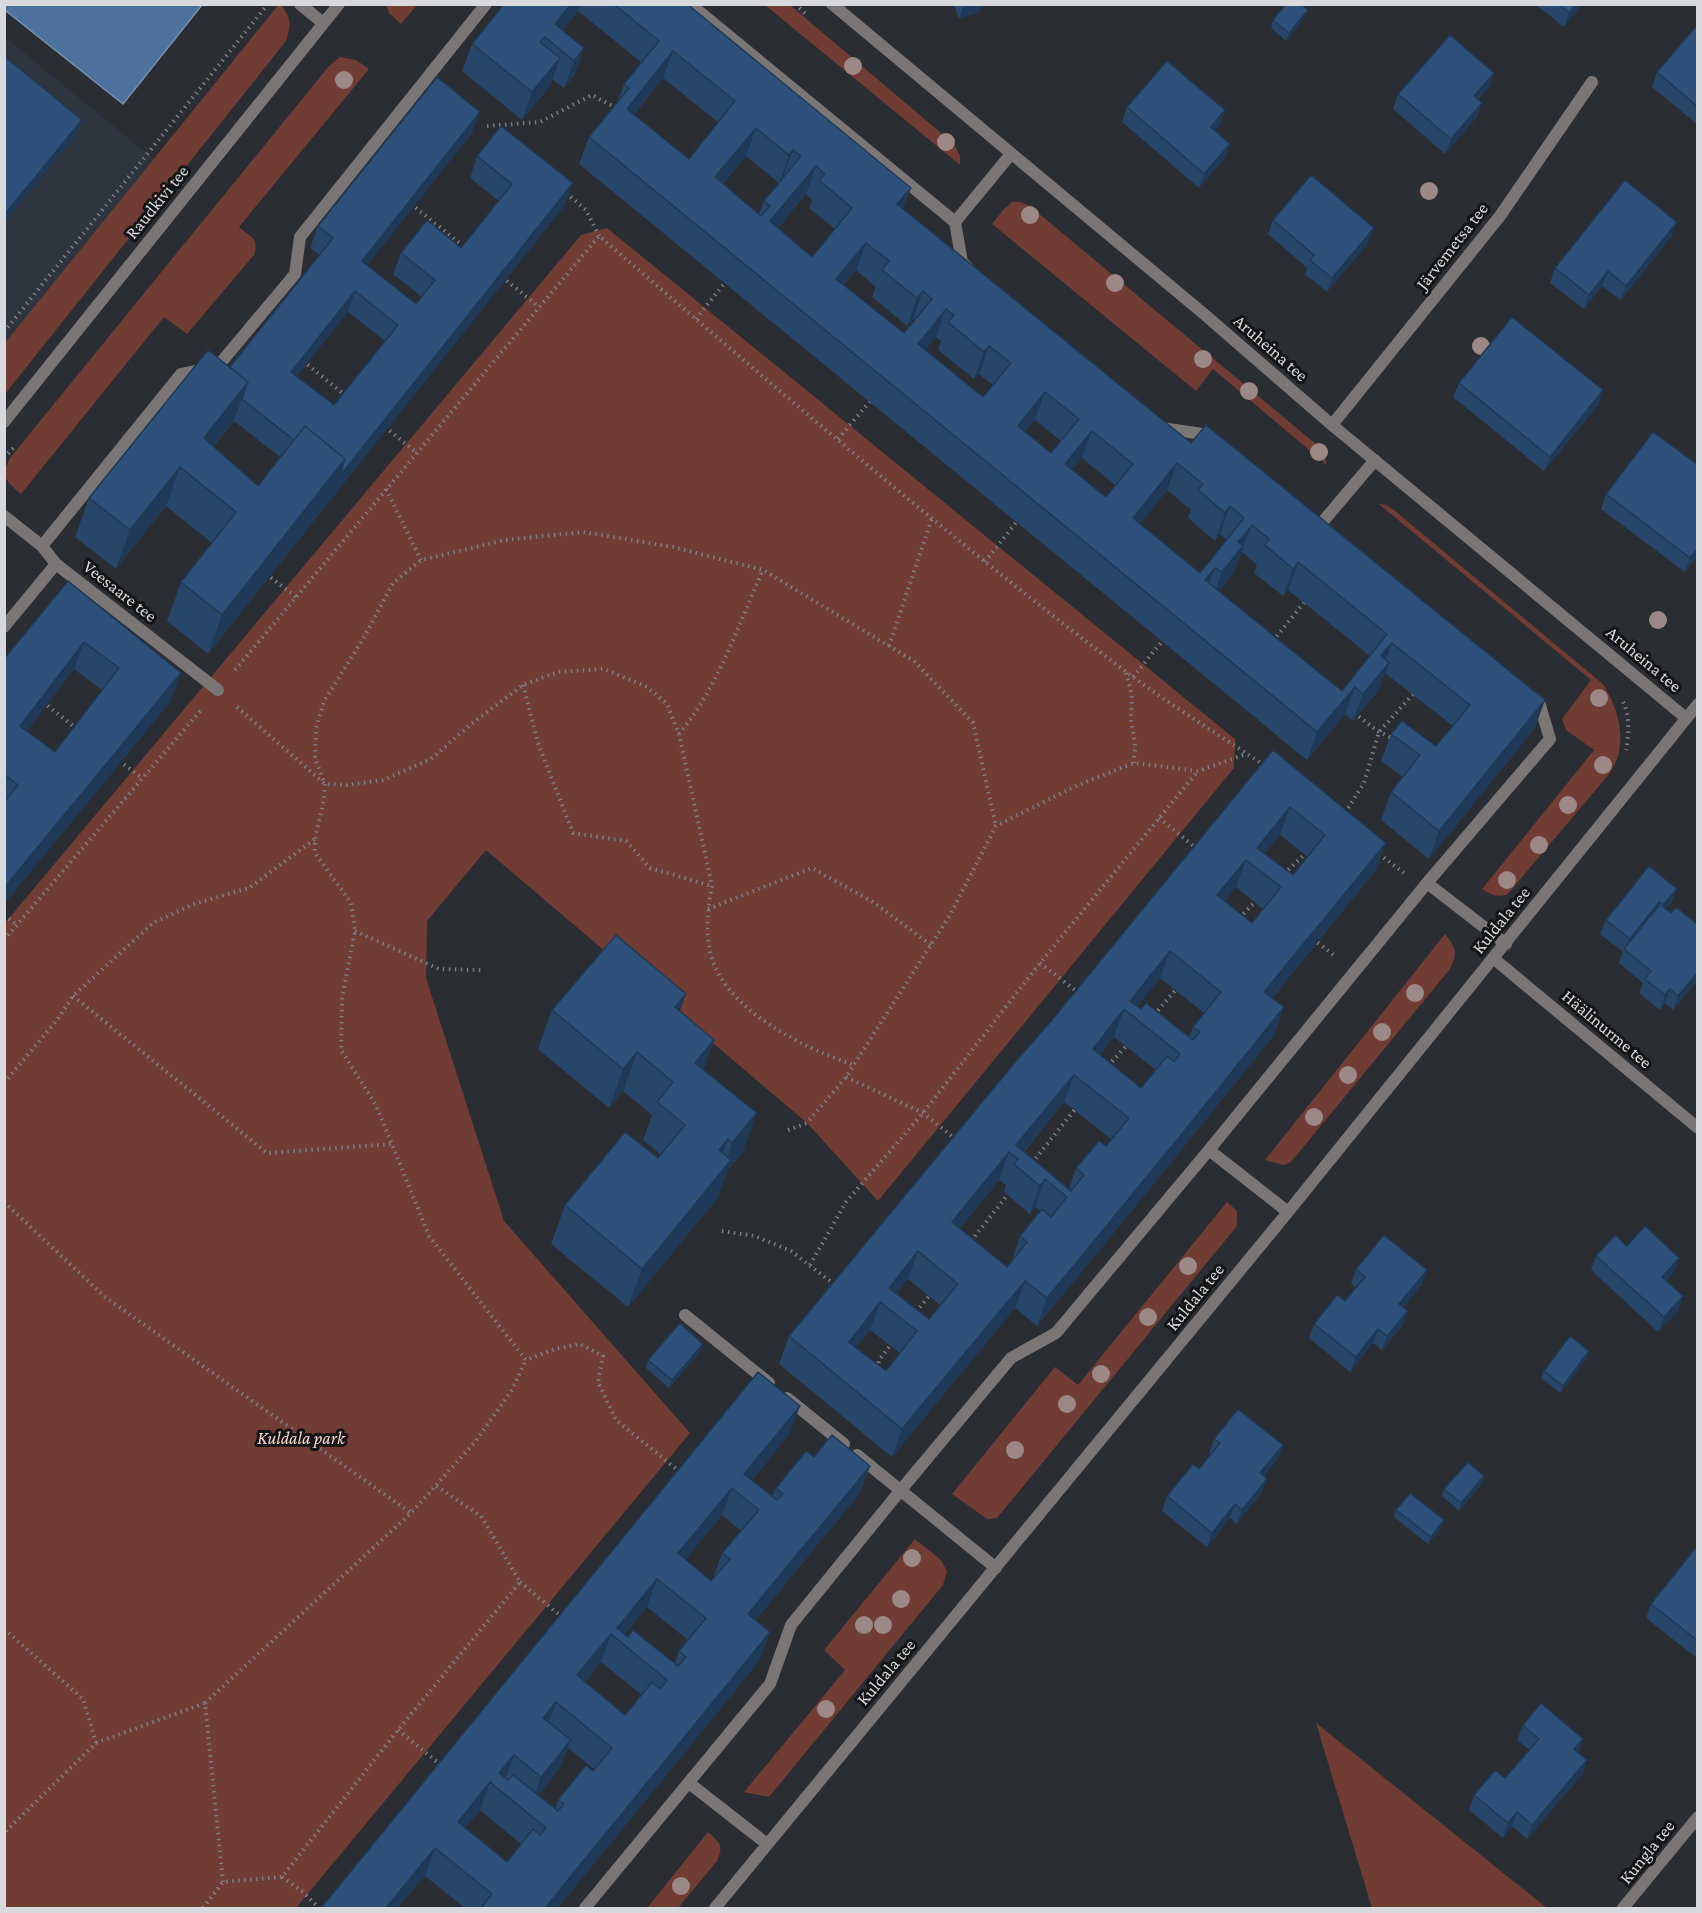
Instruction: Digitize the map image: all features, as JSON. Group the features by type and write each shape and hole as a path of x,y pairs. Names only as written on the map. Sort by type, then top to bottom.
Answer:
{"street":[{"path":"300,4 323,23"},
{"name":"Raudkivi tee","path":"4,422 339,4"},
{"path":"42,546 181,374 218,366 294,274 300,237 486,4"},
{"path":"690,4 955,222 962,262 976,274"},
{"name":"Aruheina tee","path":"832,4 1204,314 1332,425 1686,718"},
{"name":"Järvemetsa tee","path":"1332,425 1500,216 1592,82"},
{"path":"955,222 1011,154"},
{"path":"1153,421 1162,428 1209,435 1218,443"},
{"path":"1320,525 1375,460"},
{"name":"Veesaare tee","path":"4,516 42,546 56,564 218,690"},
{"path":"4,627 56,564"},
{"path":"585,1908 770,1684 791,1625 900,1491 1011,1358 1056,1333 1427,883 1550,739 1539,702 1522,688"},
{"name":"Kuldala tee","path":"715,1908 1288,1212 1698,704"},
{"path":"1427,883 1506,944"},
{"name":"Häälinurme tee","path":"1493,958 1698,1128"},
{"path":"1209,1150 1288,1212"},
{"path":"686,1315 996,1568"},
{"path":"689,1783 767,1845"},
{"name":"Kungla tee","path":"1623,1908 1698,1817"}],"path":[{"path":"4,332 268,4"},
{"path":"795,4 813,20"},
{"path":"487,126 540,122 592,94 623,112"},
{"path":"558,186 586,210 598,236 985,562 1126,672 1272,771"},
{"path":"405,198 467,249"},
{"path":"4,940 218,690 598,236"},
{"path":"494,271 539,307"},
{"path":"696,319 731,275"},
{"path":"300,358 354,402"},
{"path":"838,439 875,395"},
{"path":"381,423 417,453"},
{"path":"386,489 421,560"},
{"path":"888,646 932,518"},
{"path":"985,562 1020,518"},
{"path":"526,1360 429,1236 376,1105 341,1050 342,998 355,931 351,903 315,853 315,839 325,784 315,759 316,729 324,701 363,639 393,584 421,560 504,540 583,532 673,547 763,570 914,661 973,723 996,826"},
{"path":"260,569 296,597"},
{"path":"679,734 709,690 763,570"},
{"path":"1268,647 1312,593"},
{"path":"1133,677 1170,631"},
{"path":"218,690 325,784 347,785 383,780 431,759 470,725 524,685 558,672 604,669 647,687 667,704 679,734 712,886 708,909 709,946 716,968 734,995 759,1018 828,1056 854,1065"},
{"path":"1126,672 1132,695 1134,763"},
{"path":"524,685 538,743 573,833 626,841 650,868 712,886"},
{"path":"1340,822 1364,783 1379,732 1417,690"},
{"path":"1621,700 1626,708 1629,738 1625,760"},
{"path":"41,701 78,729"},
{"path":"1351,711 1379,732 1399,742"},
{"path":"788,1130 807,1123 846,1077 950,915 996,826 1078,784 1134,763 1198,771 1246,753"},
{"path":"115,757 142,778"},
{"path":"810,1265 846,1203 923,1113 1040,963 1198,771"},
{"path":"1159,818 1205,854"},
{"path":"4,1083 57,1020 73,996 153,923 194,904 249,888 315,839"},
{"path":"1282,875 1314,845"},
{"path":"1376,851 1402,873 1427,883"},
{"path":"708,909 812,867 873,902 931,945"},
{"path":"1237,921 1260,897"},
{"path":"4,915 17,926"},
{"path":"355,931 439,969 481,970"},
{"path":"1312,938 1355,972"},
{"path":"1040,963 1087,1000"},
{"path":"1148,1021 1185,980"},
{"path":"73,996 267,1153 392,1144"},
{"path":"1106,1068 1134,1037"},
{"path":"846,1077 923,1113 963,1144"},
{"path":"1026,1171 1079,1103"},
{"path":"967,1247 1015,1186"},
{"path":"4,1202 105,1297 411,1513"},
{"path":"722,1231 755,1236 791,1251 843,1291"},
{"path":"912,1318 933,1291"},
{"path":"878,1378 879,1359 898,1336"},
{"path":"4,1833 96,1743 205,1703 411,1513 475,1442 512,1390 526,1360 555,1348 580,1344 603,1356 598,1382 616,1420 686,1478"},
{"path":"436,1486 481,1516 520,1582 565,1619"},
{"path":"282,1877 398,1730 520,1582"},
{"path":"4,1629 82,1699 96,1743"},
{"path":"203,1908 223,1882 205,1703"},
{"path":"398,1730 444,1767"},
{"path":"223,1882 282,1877 303,1892 319,1908"}],"shaded area":[{"path":"5,37 161,165 5,358"}],"green space":[{"path":"279,4 290,22 286,41 5,394 5,343"},
{"path":"386,5 417,5 401,24 389,13"},
{"path":"765,5 790,5 954,144 960,156 960,165"},
{"path":"340,57 356,60 369,69 239,227 255,241 254,255 187,334 164,317 21,494 6,478 5,470 10,458 329,66"},
{"path":"1012,202 1021,202 1031,207 1323,450 1327,465 1213,369 1196,391 992,224"},
{"name":"Kuldala park","path":"607,228 1235,739 1234,768 878,1201 807,1123 486,850 427,921 426,978 504,1221 690,1433 296,1908 5,1908 5,923 581,235"},
{"path":"1379,504 1394,510 1603,684 1612,700 1620,728 1620,747 1611,771 1507,895 1494,895 1482,889 1594,750 1566,730 1562,719 1591,680"},
{"path":"1445,934 1455,950 1450,969 1291,1162 1284,1165 1265,1160"},
{"path":"1227,1202 1237,1211 1237,1226 997,1518 987,1519 952,1494 1055,1367 1078,1385"},
{"path":"915,1539 941,1560 947,1571 943,1585 769,1797 744,1792 845,1670 824,1650"},
{"path":"1316,1723 1547,1908 1372,1908"},
{"path":"708,1832 720,1845 717,1861 678,1908 647,1908"}],"water":[{"path":"4,5 202,5 123,104 5,10"}],"building":[{"path":"504,4 571,4 555,24 584,48 574,61 545,37 540,42 560,58 532,92 472,44"},
{"path":"614,4 687,4 911,188 897,204 1191,443 1206,425 1545,700 1439,831 1391,792 1420,755 1391,734 1402,721 1436,746 1470,705 1392,643 1381,655 1389,663 1363,694 1355,687 1317,732 589,137 629,88 624,84 659,41","holes":["673,51 735,101 689,159 627,109","756,128 789,155 793,150 801,156 764,201 770,206 761,216 715,177","816,166 825,174 819,180 852,208 812,257 770,221","866,243 889,261 882,270 917,298 923,291 932,299 904,333 836,279","946,309 954,315 948,322 984,352 989,346 1011,363 983,397 918,344","1045,392 1079,419 1051,453 1018,426","1092,431 1133,464 1106,497 1065,464","1177,463 1203,484 1198,490 1225,513 1230,506 1244,518 1200,573 1133,518","1252,525 1269,539 1265,545 1293,569 1298,562 1387,634 1342,691 1205,580 1215,568 1222,572 1243,546 1238,542"]},
{"path":"1286,4 1301,4 1308,10 1289,33 1273,20"},
{"path":"1559,4 1576,4 1569,13"},
{"path":"1698,24 1698,107 1657,72"},
{"path":"1450,35 1494,73 1474,96 1482,103 1451,139 1398,94"},
{"path":"4,56 82,120 4,215"},
{"path":"1167,61 1225,110 1211,127 1230,144 1204,174 1127,107"},
{"path":"437,77 480,112 362,261 416,304 435,280 401,253 427,220 461,248 512,184 477,156 501,126 573,183 339,477 345,459 305,426 294,440 242,399 248,382 230,367 333,238 318,226","holes":["355,291 398,325 334,405 291,372"]},
{"path":"1311,175 1374,228 1332,278 1310,260 1314,255 1273,220"},
{"path":"1625,180 1677,222 1626,286 1608,271 1589,295 1555,268"},
{"path":"1512,317 1603,390 1550,457 1459,383"},
{"path":"208,350 248,382 204,438 258,486 305,426 345,459 222,615 181,582 236,512 180,467 130,530 89,498"},
{"path":"1653,432 1698,465 1698,548 1690,558 1606,494"},
{"path":"68,581 181,673 4,888 4,802 18,785 4,774 4,659","holes":["84,642 119,668 55,752 20,726"]},
{"path":"1273,750 1386,843 1264,992 1284,1007 1047,1298 1025,1281 902,1429 789,1336","holes":["1290,807 1325,835 1293,875 1257,848","1246,860 1281,887 1252,923 1217,895","1170,951 1221,992 1193,1027 1200,1032 1193,1040 1146,1003 1141,1009 1130,1001","1124,1009 1180,1054 1174,1062 1167,1056 1141,1088 1093,1049","1074,1075 1129,1118 1106,1146 1099,1141 1076,1168 1084,1175 1071,1191 1016,1145","1009,1152 1018,1159 1014,1164 1040,1186 1045,1179 1067,1197 1051,1217 1042,1209 1020,1236 1027,1242 1007,1267 952,1222","918,1251 958,1284 929,1319 889,1288","880,1302 917,1331 886,1371 849,1342"]},
{"path":"1649,866 1677,889 1662,906 1671,913 1676,907 1698,925 1698,972 1678,996 1670,989 1665,995 1645,979 1651,971 1624,949 1661,903 1659,902 1630,939 1606,920"},
{"path":"616,935 686,994 675,1007 714,1040 695,1063 757,1113 732,1143 728,1139 719,1150 731,1160 642,1269 565,1205 625,1132 658,1158 685,1125 657,1102 673,1082 637,1052 623,1069 552,1010"},
{"path":"1645,1226 1679,1258 1662,1277 1683,1296 1664,1317 1596,1256 1615,1235 1627,1246"},
{"path":"1384,1235 1427,1270 1399,1304 1408,1311 1387,1336 1378,1329 1356,1357 1314,1324 1337,1295 1345,1301 1365,1277 1356,1269"},
{"path":"680,1323 703,1344 672,1380 648,1360"},
{"path":"1570,1336 1589,1351 1563,1386 1544,1371"},
{"path":"758,1372 800,1406 744,1474 777,1500 783,1494 776,1488 806,1451 814,1457 832,1435 870,1466 748,1614 770,1632 545,1908 481,1908 492,1894 435,1848 386,1908 321,1908","holes":["732,1488 759,1510 722,1553 730,1559 711,1581 678,1553","657,1579 706,1618 679,1651 686,1657 678,1666 633,1630 628,1637 617,1628","611,1634 667,1680 660,1689 652,1682 625,1715 577,1675","556,1702 612,1748 593,1771 586,1765 558,1800 564,1804 558,1811 513,1775 508,1780 499,1773 514,1755 541,1777 571,1740 543,1718","490,1782 546,1828 540,1835 533,1829 507,1862 458,1822"]},
{"path":"1238,1409 1283,1445 1260,1473 1267,1479 1242,1510 1235,1504 1212,1533 1167,1496 1193,1464 1199,1469 1220,1443 1214,1439"},
{"path":"1468,1462 1484,1476 1461,1503 1444,1489"},
{"path":"1410,1493 1444,1520 1431,1537 1396,1510"},
{"path":"1698,1545 1698,1641 1651,1604"},
{"path":"1541,1703 1583,1739 1574,1749 1587,1760 1532,1825 1517,1812 1508,1823 1474,1795 1495,1770 1505,1778 1539,1739 1523,1725"}]}
